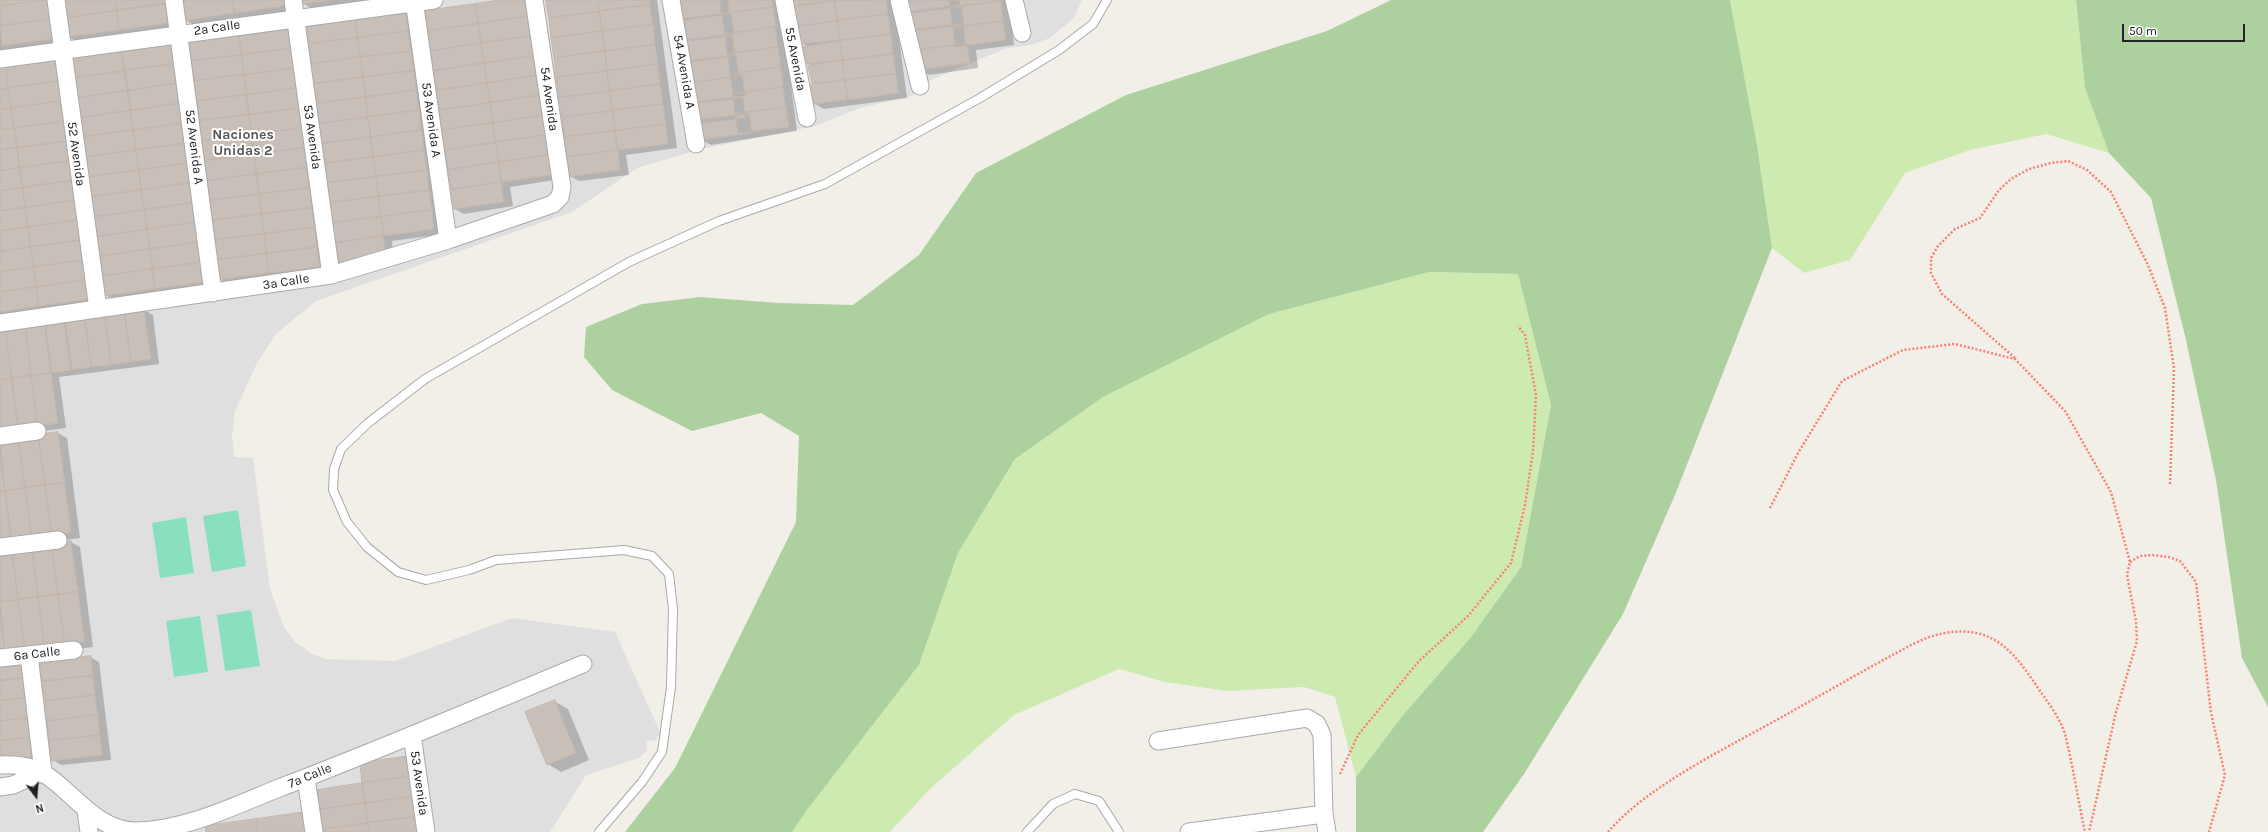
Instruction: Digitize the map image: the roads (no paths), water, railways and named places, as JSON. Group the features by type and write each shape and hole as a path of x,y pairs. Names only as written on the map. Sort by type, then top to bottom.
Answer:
{"street":[{"name":"52 Avenida","path":"56,0 98,309"},
{"name":"52 Avenida A","path":"174,0 213,293"},
{"name":"53 Avenida","path":"293,0 331,275"},
{"name":"2a Calle","path":"0,59 414,1 434,0"},
{"name":"54 Avenida","path":"534,0 561,180 560,197"},
{"name":"54 Avenida A","path":"671,0 696,144"},
{"name":"55 Avenida","path":"784,0 807,118"},
{"path":"899,0 920,86"},
{"path":"1014,0 1022,33"},
{"name":"53 Avenida A","path":"414,1 448,240"},
{"name":"3a Calle","path":"0,323 331,275 448,240 546,207 560,197"},
{"path":"0,436 37,431"},
{"path":"0,547 58,540"},
{"name":"6a Calle","path":"0,658 74,650"},
{"path":"0,786 13,785 43,772 29,655"},
{"name":"7a Calle","path":"0,765 11,764 43,772 86,810 117,827 133,831 200,826 306,778 584,664"},
{"path":"1158,741 1307,718 1318,724 1322,735 1324,814 1327,832"},
{"name":"53 Avenida","path":"412,735 426,832"},
{"path":"306,778 314,832"},
{"path":"86,810 89,832"},
{"path":"1189,832 1324,814"}],"lane":[{"path":"599,832 642,782 662,752 671,679 673,609 669,574 652,556 624,550 496,560 469,570 426,580 398,572 367,547 347,522 333,490 334,469 341,449 368,423 426,379 629,262 719,220 826,184 980,98 1059,50 1094,24 1107,0"},
{"path":"1027,832 1053,804 1075,794 1099,801 1119,832"}],"district":[{"name":"Naciones Unidas 2","path":"243,144"}]}
